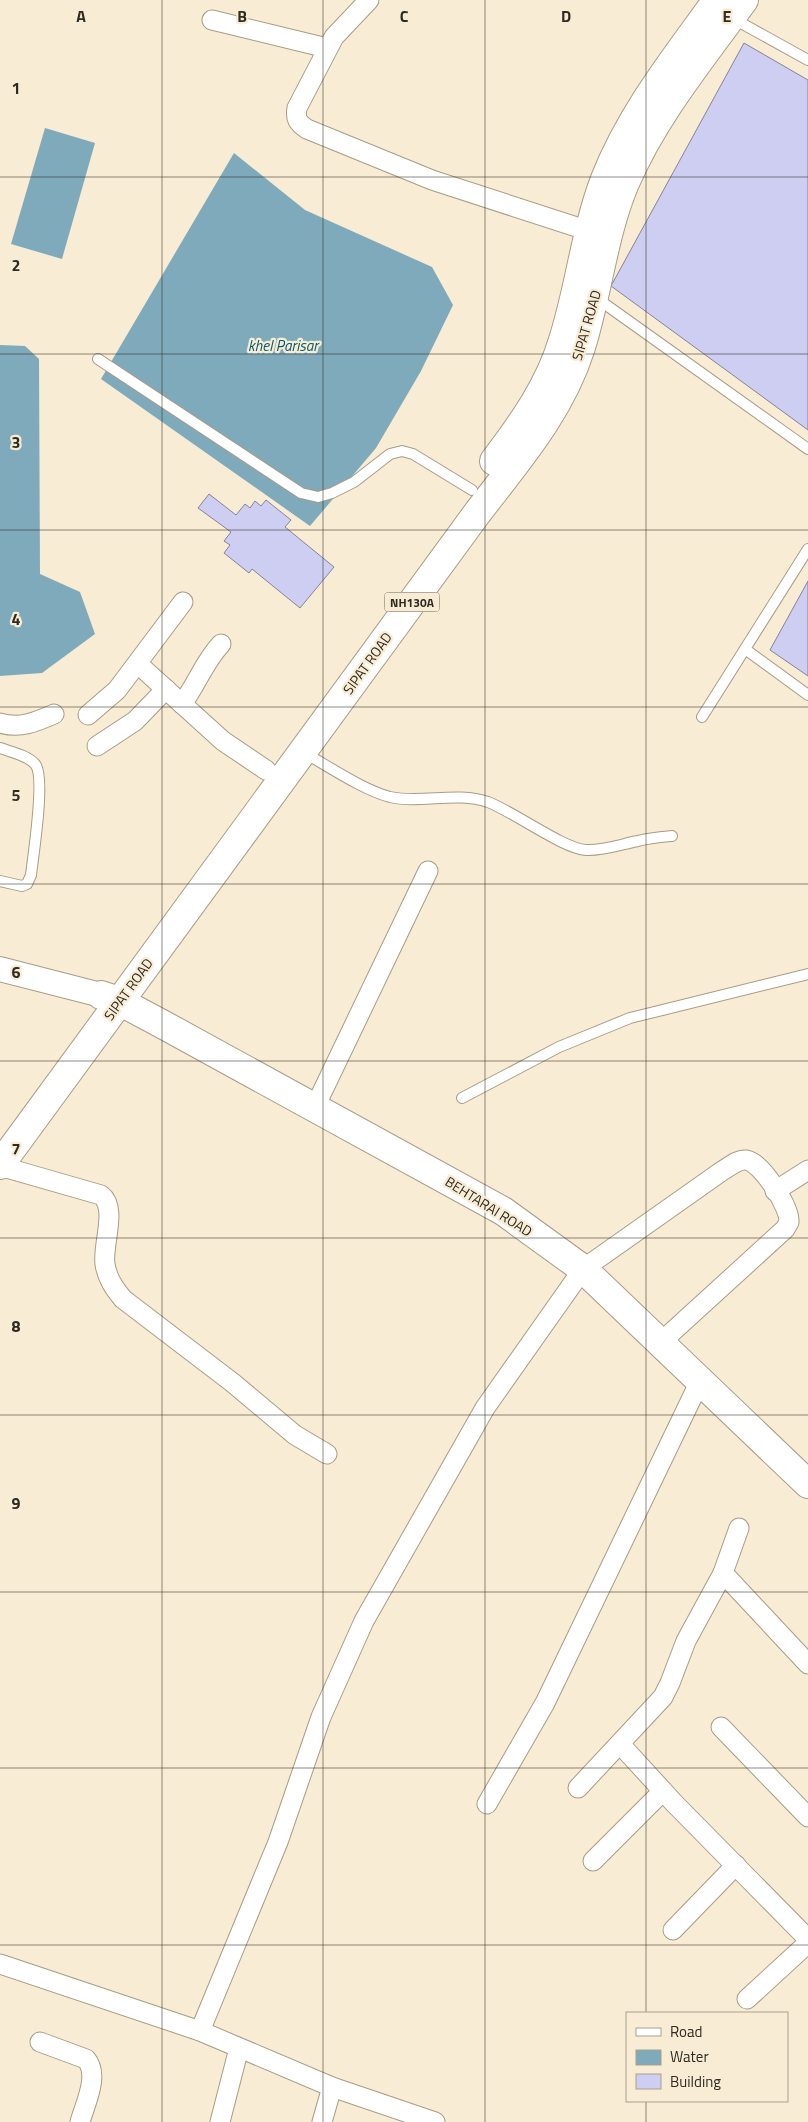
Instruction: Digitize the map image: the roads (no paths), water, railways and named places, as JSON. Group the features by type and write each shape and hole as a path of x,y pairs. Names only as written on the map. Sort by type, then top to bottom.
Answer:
{"main road":[{"name":"SIPAT ROAD","path":"0,1165 110,998 266,770 516,432 552,370 563,340 589,231 604,180 620,144 649,95 731,6"},
{"name":"SIPAT ROAD","path":"0,1133 110,998 302,752 539,432 564,392 581,348 613,219 625,184 643,144 731,6"},
{"name":"BEHTARAI ROAD","path":"110,998 416,1162 503,1211 583,1270 808,1484"}],"street":[{"path":"369,0 334,37 327,48 297,108 296,116 298,123 307,129 432,180 589,231"},
{"path":"212,20 327,48"},
{"path":"88,715 117,690 183,602"},
{"path":"182,704 191,692 211,655 221,644"},
{"path":"138,664 223,741 266,770"},
{"path":"97,746 135,721 166,689"},
{"path":"0,723 21,726 54,714"},
{"path":"314,1109 428,871"},
{"path":"0,969 110,998"},
{"path":"200,2031 278,1842 321,1717 364,1622 485,1408 583,1270 722,1171 740,1160 748,1160 754,1163 764,1172 790,1217 789,1222 785,1229 660,1343"},
{"path":"0,1165 101,1195 105,1198 109,1211 105,1263 107,1275 123,1299 233,1384 295,1435 328,1454"},
{"path":"775,1191 808,1170"},
{"path":"487,1804 545,1703 700,1381"},
{"path":"578,1788 663,1697 686,1641 723,1573 739,1528"},
{"path":"723,1573 808,1664"},
{"path":"721,1727 808,1818"},
{"path":"620,1744 663,1791 808,1939"},
{"path":"593,1861 663,1791"},
{"path":"673,1930 736,1865"},
{"path":"748,1999 808,1943"},
{"path":"1,1967 200,2031 332,2087 434,2122"},
{"path":"40,2042 86,2059 90,2064 92,2070 91,2084 80,2122"},
{"path":"220,2122 239,2048"},
{"path":"322,2122 332,2087"}],"lane":[{"path":"731,6 808,60"},
{"path":"594,296 808,449"},
{"path":"98,359 302,493 318,497 332,493 354,482 390,454 402,451 412,454 472,490"},
{"path":"702,717 808,549"},
{"path":"745,649 808,695"},
{"path":"0,748 22,756 35,764 41,781 31,875 28,884 22,886 0,881"},
{"path":"302,752 374,792 390,797 408,799 460,798 487,802 515,814 574,848 586,850 599,849 672,836"},
{"path":"462,1098 559,1047 630,1018 808,974"}],"water":[{"path":"45,128 95,143 62,259 11,244"},
{"name":"khel Parisar","path":"234,153 305,210 432,267 453,305 421,371 376,448 310,526 101,379"},
{"path":"0,345 25,346 39,359 40,574 80,592 95,634 42,673 0,676"}]}
